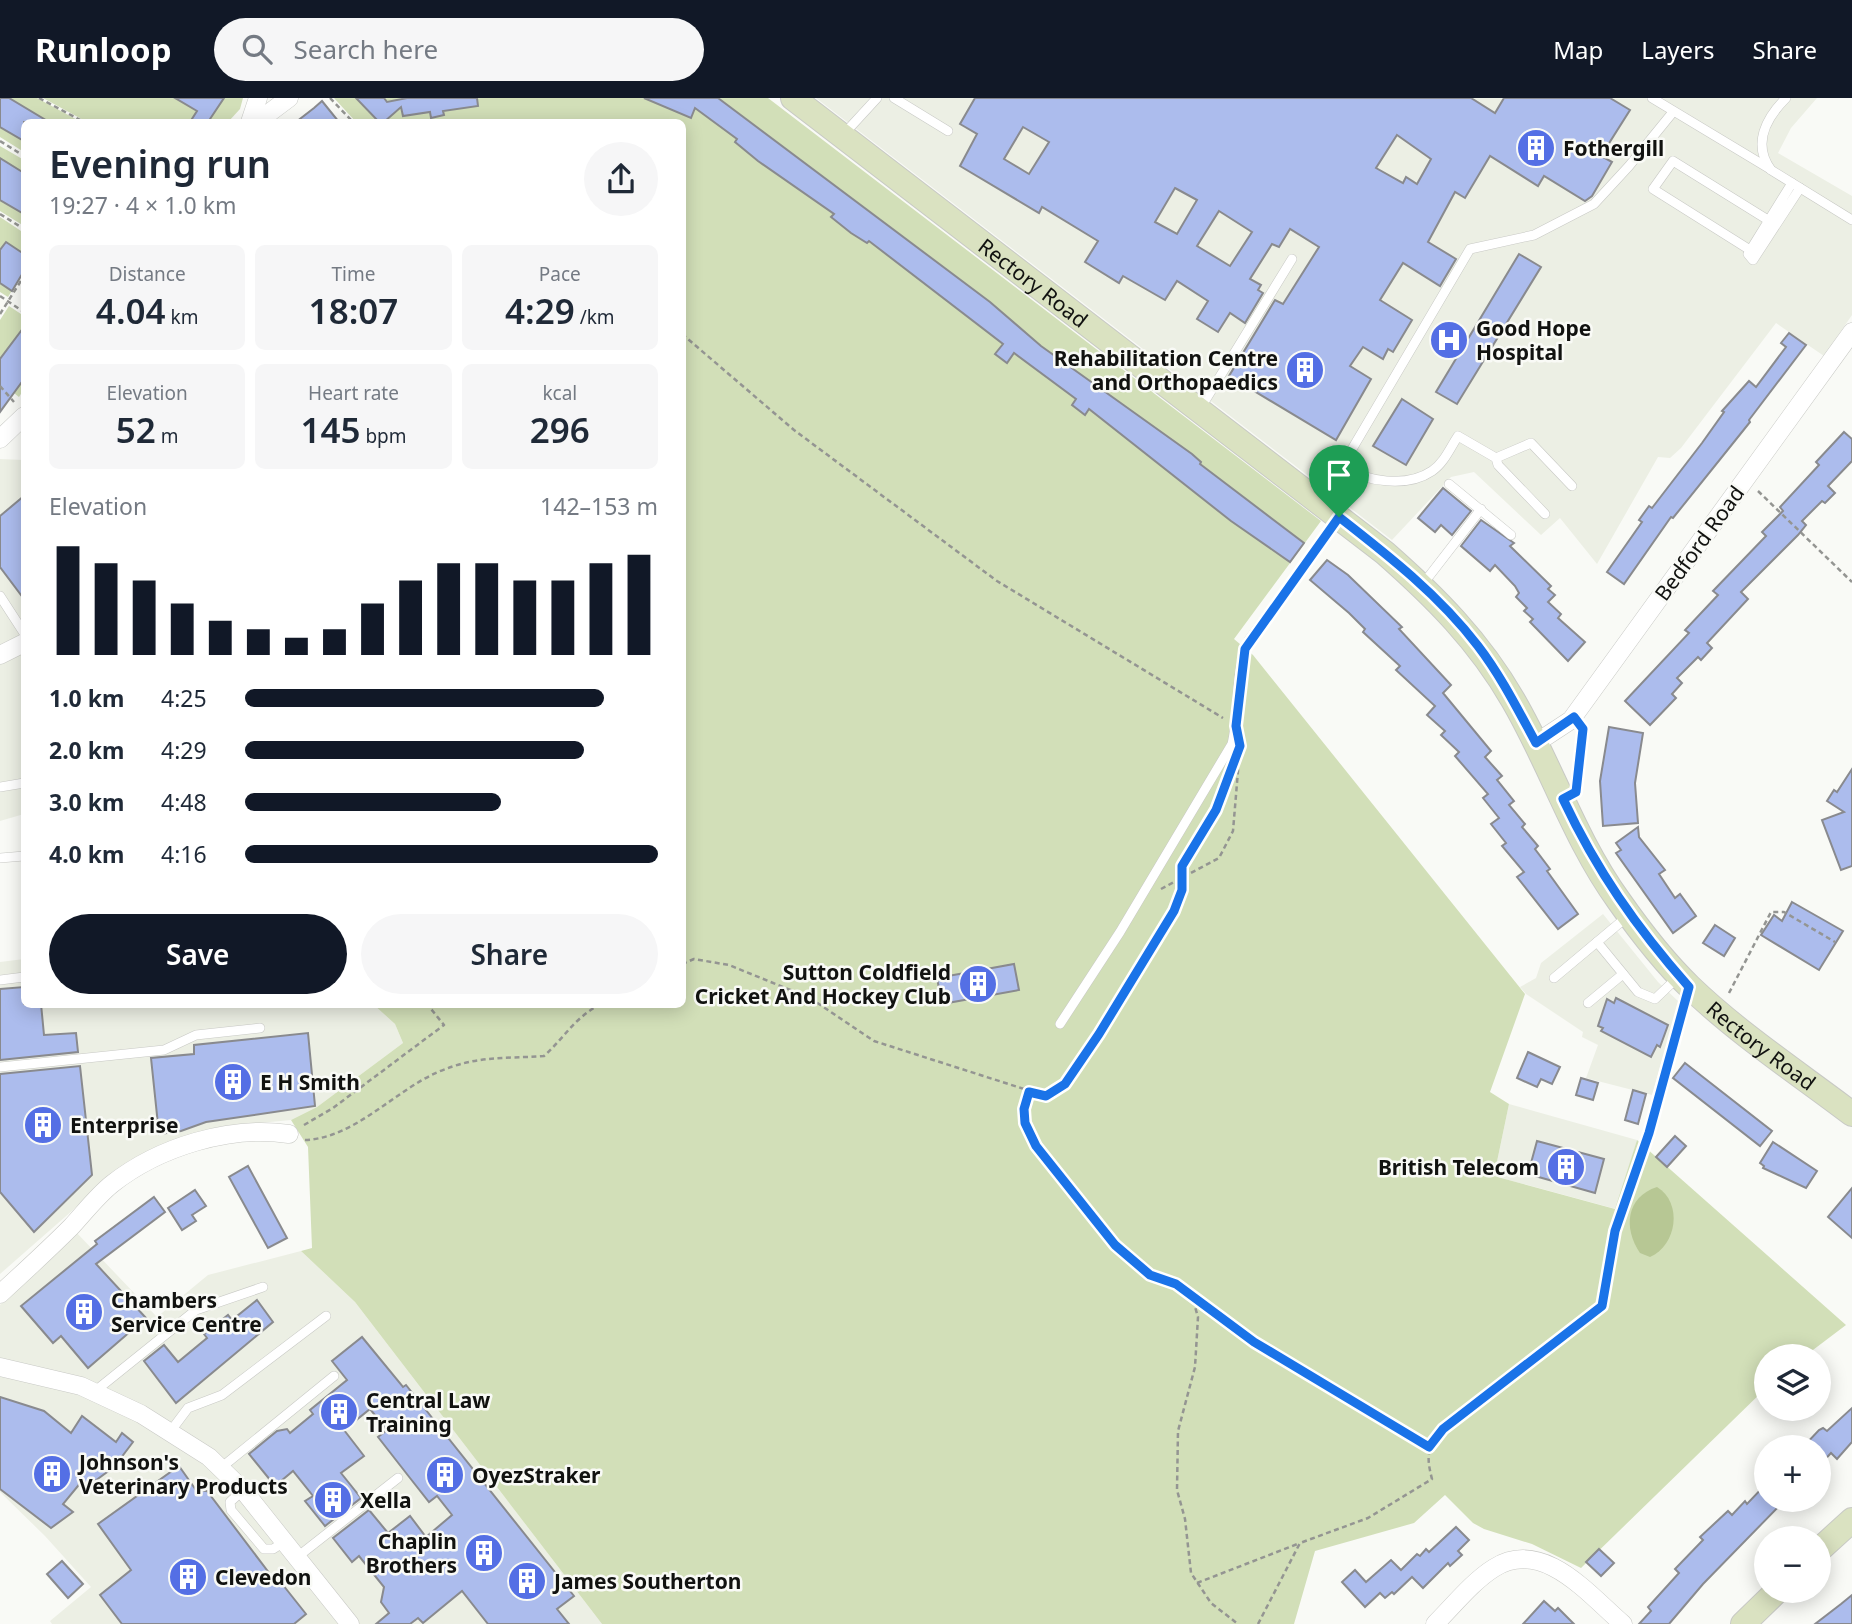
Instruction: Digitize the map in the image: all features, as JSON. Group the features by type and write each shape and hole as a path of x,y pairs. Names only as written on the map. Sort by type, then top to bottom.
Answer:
{"street":[{"path":"251,119 258,98"},
{"path":"261,119 289,98"},
{"name":"Rectory Road","path":"793,98 1339,517 1422,585 1479,647 1513,701 1586,847 1629,915 1685,981 1719,1012 1852,1114"},
{"name":"Bedford Road","path":"1536,743 1574,717 1852,332"},
{"path":"0,439 20,410"},
{"path":"0,655 21,644"},
{"path":"2,1288 109,1186 133,1169 180,1147 228,1135 265,1130 289,1134"},
{"path":"0,1367 94,1392 170,1432 222,1467 350,1624"},
{"path":"1831,1539 1852,1520"},
{"path":"1435,1624 1492,1568 1522,1557 1543,1560 1623,1624"},
{"path":"1743,1624 1765,1603"}],"lane":[{"path":"842,136 877,98"},
{"path":"894,98 948,131"},
{"path":"1771,170 1763,155 1765,127 1786,98"},
{"path":"1654,99 1852,220"},
{"path":"1335,478 1469,249 1534,235 1565,216 1594,204 1673,112"},
{"path":"1750,250 1655,193 1653,189 1664,171 1673,161 1769,220"},
{"path":"1796,185 1756,258 1749,258 1750,250 1769,220 1796,185"},
{"path":"1199,410 1292,259"},
{"path":"1343,466 1354,474 1369,478 1395,481 1417,478 1430,473 1442,462 1458,436 1496,458 1498,465 1545,514"},
{"path":"1496,458 1531,443 1572,486"},
{"path":"1449,484 1511,535"},
{"path":"1422,585 1481,509"},
{"path":"1060,1024 1232,744 1245,649 1339,517"},
{"path":"0,596 21,628"},
{"path":"0,788 21,784"},
{"path":"0,858 21,856"},
{"path":"1554,978 1629,915"},
{"path":"1597,942 1638,992 1655,999 1685,981"},
{"path":"1588,1003 1623,974"},
{"path":"0,980 21,977"},
{"path":"0,1067 164,1050 197,1035 260,1028"},
{"path":"94,1392 196,1310 263,1287"},
{"path":"170,1432 188,1408 222,1395 326,1316"},
{"path":"222,1467 334,1376"},
{"path":"296,1558 398,1478"}],"path":[{"path":"39,98 78,119"},
{"path":"330,98 350,119"},
{"path":"0,141 21,154"},
{"path":"0,214 21,227"},
{"path":"0,314 21,281"},
{"path":"0,296 21,310"},
{"path":"686,337 794,430 997,581 1236,726"},
{"path":"0,386 20,410"},
{"path":"1745,480 1852,582"},
{"path":"1563,799 1576,792 1583,729 1574,717"},
{"path":"686,962 694,959 729,965 810,998 874,1041 1046,1096 1065,1084 1099,1034 1174,911 1182,890 1182,878 1182,866 1216,810 1237,759 1233,831 1219,858 1182,878 1137,902"},
{"path":"1719,1012 1771,912 1784,912 1835,942"},
{"path":"1197,1583 1368,1518 1432,1479 1428,1462 1429,1447 1443,1429 1602,1306 1615,1231 1649,1133 1685,981"},
{"path":"289,1134 333,1108 444,1024 430,1008"},
{"path":"289,1134 306,1141 335,1134 437,1072 485,1057 544,1056 558,1043 570,1024 595,1008"},
{"path":"1029,1092 1024,1109 1025,1123 1036,1146 1115,1245 1150,1275 1176,1284 1193,1300 1254,1342 1429,1447"},
{"path":"1193,1300 1198,1317 1195,1367 1178,1431 1177,1490 1185,1519 1187,1560 1197,1583 1211,1603 1238,1624"},
{"path":"1258,1624 1300,1543"}],"shaded area":[{"path":"0,98 37,98 76,119 21,119 21,150 0,137"},
{"path":"43,98 243,98 240,109 231,119 82,119"},
{"path":"334,98 768,98 1321,521 1234,639 1253,655 1525,994 1490,1092 1509,1104 1494,1176 1615,1209 1637,1140 1846,1325 1821,1344 1754,1344 1754,1400 1581,1568 1532,1544 1484,1529 1473,1523 1445,1495 1414,1523 1315,1551 1294,1624 602,1624 355,1302 301,1251 312,1248 308,1147 291,1120 317,1107 403,1043 395,1024 377,1008 686,1008 686,119 353,119"},
{"name":"Good Hope Hospital","path":"816,98 1817,98 1791,128 1778,153 1852,196 1852,315 1824,356 1776,323 1681,448 1670,458 1658,457 1597,564 1560,518 1541,535 1474,472 1451,477 1392,540"},
{"path":"0,146 21,158 21,224 0,211"},
{"path":"0,217 21,231 21,276 8,297 0,292"},
{"path":"9,306 21,314 21,332 17,336 21,339 19,397 0,382 0,320"},
{"path":"0,459 21,460 21,815 0,821"},
{"path":"1603,914 1658,982 1679,1002 1652,1095 1586,1078 1598,1045 1582,1037 1583,1032 1526,994 1520,987 1536,978 1541,963"},
{"path":"21,959 21,1008 377,1008 395,1024 403,1043 317,1107 291,1120 228,1126 173,1140 130,1160 0,1274 0,962"},
{"path":"1509,1104 1637,1140 1616,1209 1494,1176"},
{"path":"1657,1187 1671,1203 1673,1224 1666,1243 1650,1257 1640,1253 1635,1243 1631,1234 1630,1214 1639,1198"},
{"path":"75,1231 157,1317 208,1275 301,1251 355,1302 602,1624 52,1624 50,1621 91,1587 0,1492 0,1305"}],"building":[{"path":"0,98 9,98 44,119 21,119 21,139 0,127"},
{"path":"175,98 224,98 210,119 192,119 197,111"},
{"path":"356,98 384,98 387,102 407,98 477,98 478,106 443,111 444,115 431,118 430,112 403,116 401,107 387,119 376,119"},
{"path":"644,98 718,98 990,302 1041,346 1192,454 1200,464 1304,543 1290,562 1231,521 1089,409 1085,415 1072,405 1076,399 1014,353 1007,363 995,354 1003,344 869,241 867,243 851,233 831,217 834,214 758,161 735,142 737,139 695,108 691,118"},
{"path":"975,98 1471,98 1495,113 1504,98 1610,98 1630,110 1601,156 1612,162 1592,196 1585,201 1544,176 1538,186 1490,156 1465,198 1455,192 1428,242 1456,259 1440,286 1403,263 1380,300 1412,320 1393,352 1388,349 1383,359 1363,347 1350,366 1371,379 1336,440 1229,376 1275,300 1283,304 1319,247 1290,229 1279,247 1272,244 1250,279 1261,285 1258,290 1263,293 1245,323 1230,313 1218,332 1197,319 1208,301 1177,281 1165,300 1123,276 1119,283 1085,262 1098,241 1042,207 1039,213 960,166 977,134 960,124","holes":["1023,127 1049,142 1029,174 1004,159","1397,135 1431,159 1417,184 1406,177 1403,183 1376,168","1175,188 1197,200 1177,234 1155,222","1219,211 1252,232 1230,266 1197,246"]},
{"path":"322,101 337,119 300,119"},
{"path":"0,158 21,171 21,212 0,200"},
{"path":"6,242 21,252 21,276 12,291 0,283 0,250"},
{"path":"1519,254 1541,267 1457,404 1436,392"},
{"path":"21,331 21,383 0,412 0,359"},
{"path":"1789,333 1806,345 1750,422 1673,518 1671,517 1624,584 1607,572 1642,522 1639,520 1649,506 1652,508 1702,443 1724,412 1722,411 1749,381 1756,387 1786,347 1781,343"},
{"path":"1402,399 1433,419 1406,465 1373,446"},
{"path":"1844,432 1852,439 1852,461 1828,486 1835,493 1825,503 1822,501 1802,521 1806,525 1798,535 1741,592 1748,599 1707,643 1712,648 1701,660 1698,657 1677,678 1682,683 1672,694 1676,698 1650,725 1625,701 1689,633 1685,630 1718,595 1713,591 1766,536 1762,532 1783,511 1780,507 1819,465 1816,462"},
{"path":"1443,488 1471,511 1452,535 1441,525 1435,532 1418,518"},
{"path":"21,498 21,595 0,567 0,516"},
{"path":"1481,520 1514,543 1510,546 1551,586 1548,589 1555,595 1548,602 1561,614 1558,618 1585,642 1568,661 1530,622 1533,619 1524,611 1527,608 1516,597 1519,593 1515,586 1495,565 1490,571 1461,546"},
{"path":"1327,560 1348,575 1402,627 1399,629 1451,685 1443,693 1491,751 1485,757 1502,776 1497,780 1514,801 1509,805 1525,824 1522,827 1538,846 1535,849 1550,869 1547,871 1578,914 1558,929 1517,877 1524,872 1502,846 1506,843 1491,824 1499,818 1483,798 1488,794 1455,756 1459,752 1441,735 1445,731 1427,715 1435,706 1396,670 1400,666 1363,632 1365,629 1310,580"},
{"path":"1609,727 1643,733 1635,783 1638,823 1603,826 1600,781"},
{"path":"1852,769 1852,866 1841,870 1822,820 1844,812 1827,801 1834,790 1837,792"},
{"path":"1638,827 1639,837 1665,870 1659,874 1675,898 1680,894 1696,916 1673,933 1616,853 1621,850 1616,843"},
{"path":"1792,902 1843,931 1819,970 1761,935 1774,915 1782,921"},
{"path":"1715,925 1735,938 1724,956 1703,943"},
{"name":"Sutton Coldfield Cricket And Hockey Club","path":"1014,964 1019,990 942,1004 937,978"},
{"path":"21,987 21,1008 41,1008 44,1035 76,1033 78,1052 0,1060 0,989"},
{"path":"1616,998 1668,1025 1660,1047 1657,1045 1651,1057 1601,1031 1603,1028 1598,1026 1607,999 1614,1003"},
{"name":"E H Smith","path":"308,1033 315,1106 206,1122 181,1131 159,1134 151,1058 194,1054 194,1045"},
{"path":"1528,1052 1560,1067 1552,1084 1541,1079 1537,1087 1517,1078"},
{"path":"1685,1063 1772,1131 1760,1146 1673,1078"},
{"name":"Enterprise","path":"80,1066 92,1175 34,1232 0,1192 0,1074"},
{"path":"1581,1078 1598,1083 1593,1100 1576,1095"},
{"path":"1633,1090 1646,1094 1638,1124 1625,1120"},
{"path":"1675,1136 1686,1146 1667,1167 1656,1157"},
{"name":"British Telecom","path":"1537,1141 1604,1159 1595,1193 1528,1174"},
{"path":"1773,1142 1817,1171 1806,1188 1763,1168 1760,1163"},
{"path":"248,1166 287,1238 268,1248 229,1177"},
{"path":"1852,1188 1852,1238 1828,1217"},
{"path":"195,1190 206,1206 192,1215 196,1221 182,1230 168,1208"},
{"name":"Chambers Service Centre","path":"154,1197 165,1212 96,1264 146,1318 88,1368 61,1336 53,1343 21,1306 97,1244 95,1241"},
{"path":"257,1300 273,1322 176,1403 144,1361 164,1345 178,1362 207,1338 204,1334 228,1315 232,1320"},
{"path":"362,1337 403,1387 406,1385 574,1596 557,1609 569,1624 488,1624 462,1591 423,1623 418,1618 410,1624 376,1624 389,1613 381,1602 384,1587 359,1556 352,1562 333,1538 369,1510 388,1533 410,1516 426,1537 452,1515 437,1496 429,1502 378,1437 387,1430 370,1409 344,1430 364,1456 341,1473 361,1498 325,1526 305,1501 313,1496 293,1471 275,1486 249,1454 277,1431 287,1429 290,1433 313,1414 310,1410 347,1380 332,1361"},
{"name":"Johnson's Veterinary Products","path":"0,1397 44,1411 71,1433 82,1416 116,1442 122,1433 133,1442 114,1467 88,1486 82,1481 63,1504 73,1512 51,1528 0,1489"},
{"path":"1852,1408 1852,1442 1837,1459 1831,1453 1831,1435 1814,1435 1823,1428 1827,1431"},
{"path":"179,1466 196,1490 207,1491 276,1582 279,1580 306,1614 294,1624 122,1624 100,1595 131,1570 98,1524"},
{"path":"1754,1497 1754,1512 1773,1512 1760,1526 1754,1526 1754,1532 1703,1584 1669,1624 1639,1624 1651,1611 1648,1607 1679,1573 1675,1569 1703,1540 1700,1537 1728,1511 1732,1515 1745,1501 1747,1504"},
{"path":"1456,1527 1469,1540 1458,1551 1462,1555 1450,1566 1448,1563 1423,1588 1412,1577 1394,1594 1392,1592 1385,1598 1380,1593 1365,1607 1342,1582 1355,1570 1366,1582 1391,1560 1401,1570 1417,1554 1420,1556 1426,1549 1429,1552"},
{"path":"1599,1549 1614,1563 1601,1576 1586,1562"},
{"path":"62,1561 83,1584 68,1598 47,1574"},
{"path":"1852,1595 1852,1624 1815,1624 1841,1604"},
{"path":"1544,1601 1555,1611 1558,1608 1574,1624 1523,1624"}],"place":[{"name":"Fothergill","path":"1536,148"},
{"name":"Good Hope Hospital","path":"1449,340"},
{"name":"Rehabilitation Centre and Orthopaedics","path":"1305,370"},
{"name":"Sutton Coldfield Cricket And Hockey Club","path":"978,984"},
{"name":"E H Smith","path":"233,1082"},
{"name":"Enterprise","path":"43,1125"},
{"name":"British Telecom","path":"1566,1167"},
{"name":"Chambers Service Centre","path":"84,1312"},
{"name":"Central Law Training","path":"339,1412"},
{"name":"Johnson's Veterinary Products","path":"52,1474"},
{"name":"OyezStraker","path":"445,1475"},
{"name":"Xella","path":"333,1500"},
{"name":"Chaplin Brothers","path":"484,1553"},
{"name":"Clevedon","path":"188,1577"},
{"name":"James Southerton","path":"527,1581"}],"route":[{"path":"1339,517 1385,553 1454,616 1498,675 1536,743 1574,717 1583,729 1576,792 1563,799 1586,847 1617,899 1651,944 1689,987 1649,1133 1615,1231 1602,1306 1443,1429 1429,1447 1254,1342 1193,1300 1176,1284 1150,1275 1115,1245 1063,1182 1036,1146 1025,1123 1024,1109 1029,1092 1046,1096 1065,1084 1099,1034 1174,911 1182,890 1182,866 1216,810 1240,746 1236,726 1245,649 1339,517"}]}
